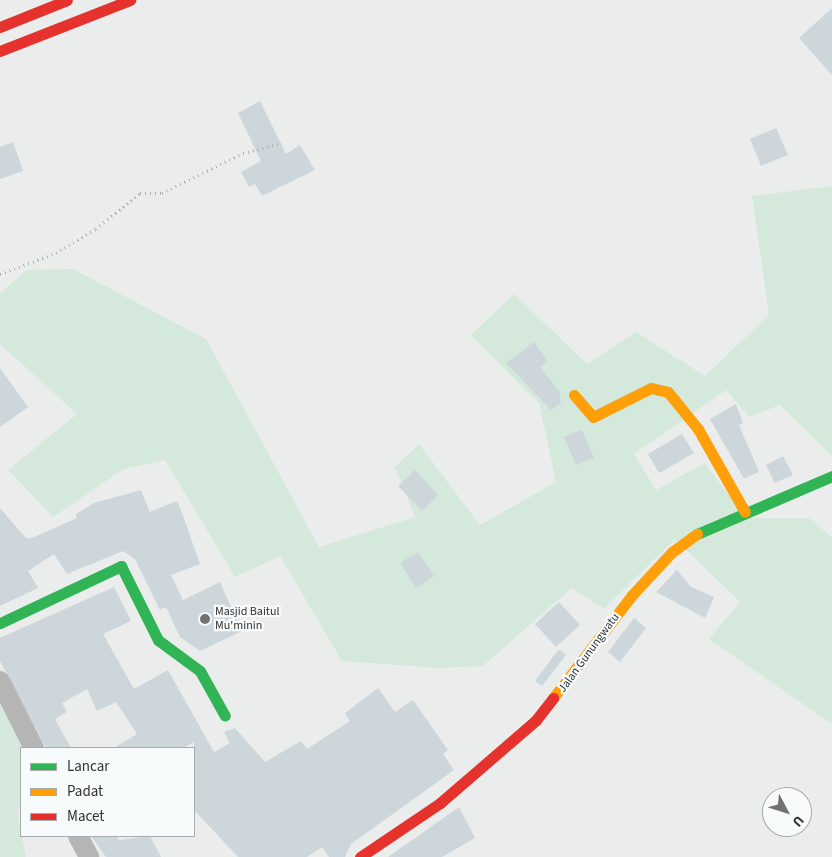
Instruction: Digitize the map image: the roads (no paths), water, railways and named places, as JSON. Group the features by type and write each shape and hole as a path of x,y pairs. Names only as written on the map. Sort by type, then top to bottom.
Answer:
{"main road":[{"path":"0,27 68,0"},
{"path":"0,51 130,0"},
{"path":"574,395 593,417 651,388 668,392 698,429 745,512"},
{"name":"Jalan Gunungwatu","path":"360,857 440,803 536,720 632,595 672,552 703,530 832,476"},
{"path":"0,623 121,566 158,640 200,671 225,716"}],"street":[{"path":"0,681 33,747"},
{"path":"79,837 89,857"}],"place":[{"name":"Masjid Baitul Mu'minin","path":"205,619"}]}
